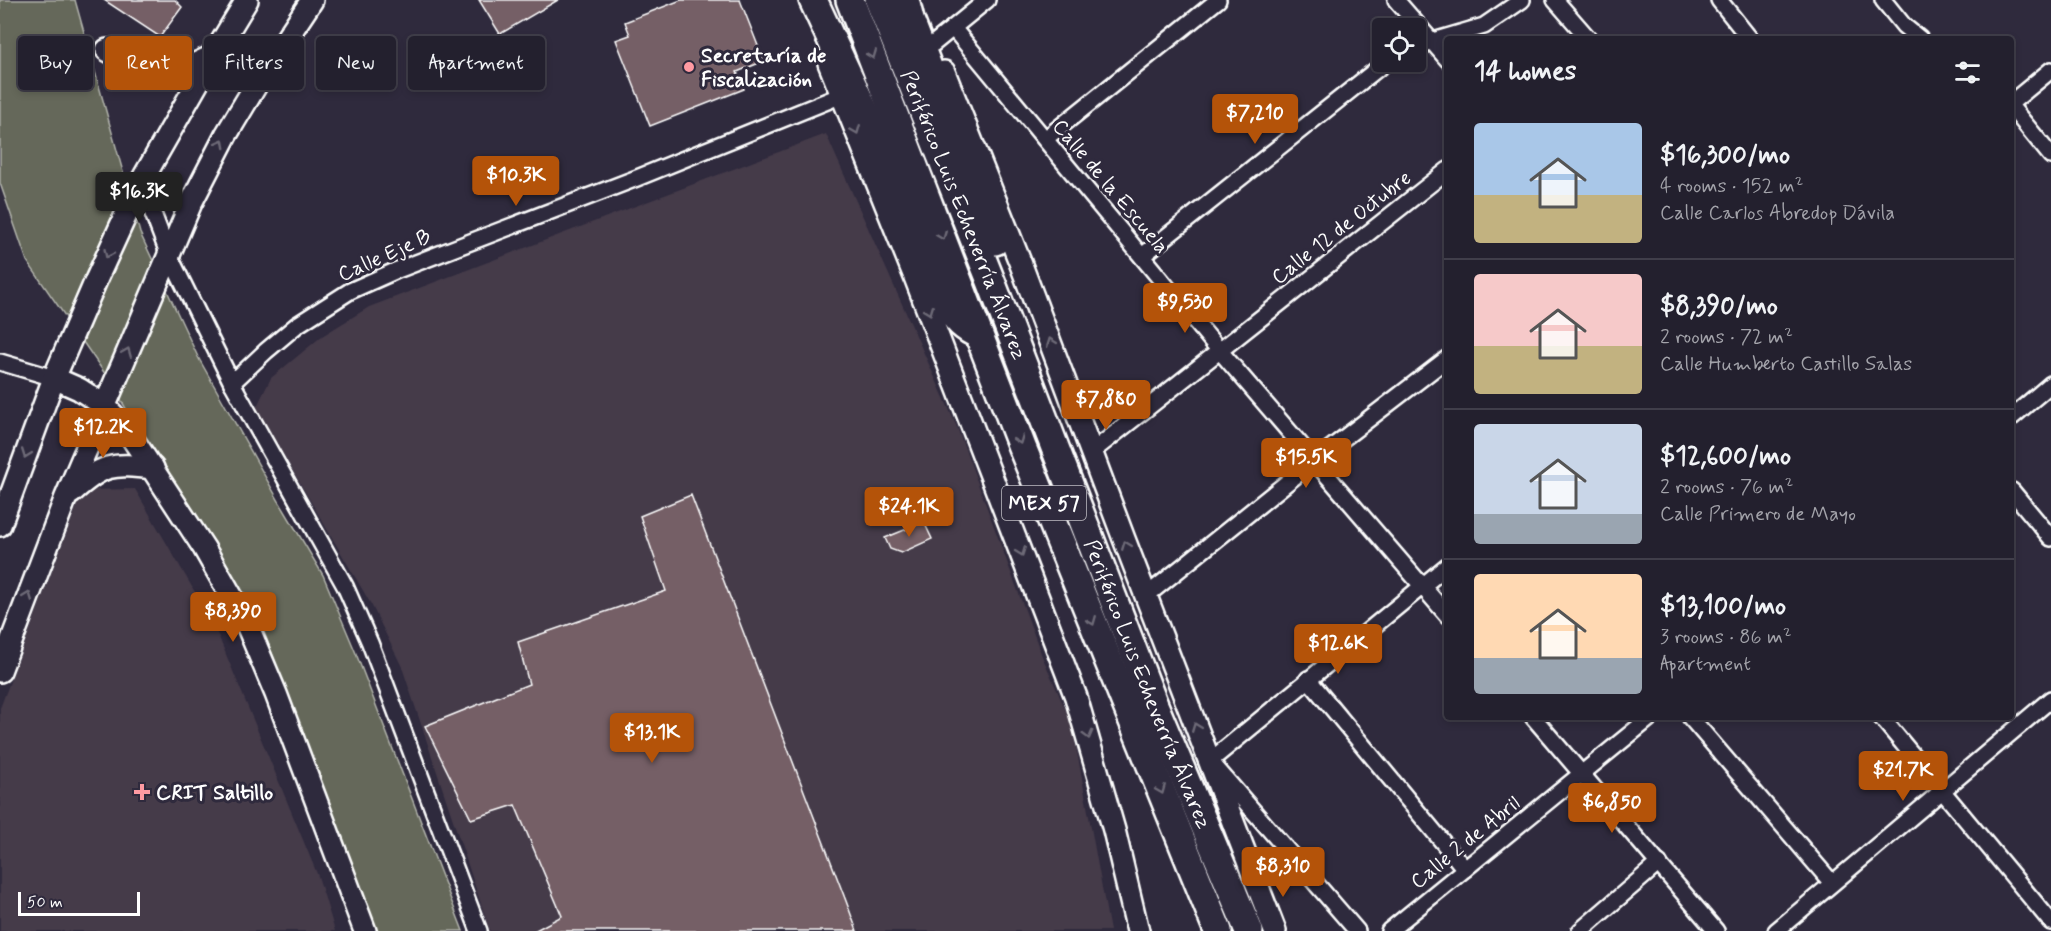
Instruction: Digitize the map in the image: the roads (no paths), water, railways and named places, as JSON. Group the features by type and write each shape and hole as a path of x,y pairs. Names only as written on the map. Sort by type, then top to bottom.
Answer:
{"highway":[{"path":"813,0 885,155 945,300 960,324 980,335"},
{"name":"Periférico Luis Echeverría Álvarez","path":"850,0 1022,447 1143,711 1249,931"},
{"name":"Periférico Luis Echeverría Álvarez","path":"879,0 1038,404 1218,931"},
{"path":"905,0 910,20 1040,361 1044,379 1038,404"}],"street":[{"path":"225,36 247,0"},
{"path":"0,671 66,497 191,203 226,135 312,0"},
{"path":"798,0 822,46 915,277 1076,698 1114,830 1136,922 1147,931"},
{"path":"915,0 1020,262 1275,931"},
{"path":"933,44 987,0"},
{"path":"1045,139 1218,0"},
{"path":"1396,0 1444,55"},
{"path":"1447,36 1484,26 1522,0"},
{"path":"1556,0 1586,36"},
{"path":"1719,0 1748,36"},
{"path":"1883,0 1904,26 1916,36"},
{"name":"Calle de la Escuela","path":"953,28 1219,350 1444,611"},
{"path":"1426,42 1444,37"},
{"path":"2014,100 2051,70"},
{"path":"0,525 54,378 97,278 141,182 204,72"},
{"path":"1142,256 1373,72"},
{"name":"Calle Eje B","path":"232,384 297,325 350,291 395,271 637,178 842,95"},
{"path":"2014,110 2051,156"},
{"name":"Calle 12 de Octubre","path":"1093,451 1444,173"},
{"path":"141,182 168,253 232,384 345,586 370,643 479,931"},
{"path":"1146,596 1314,461 1444,361"},
{"path":"0,362 54,378 79,389 105,406 127,430 153,468 204,548 244,620 276,694 365,931"},
{"path":"2014,415 2051,384"},
{"path":"66,497 93,473 106,468 128,465 153,468"},
{"path":"2014,493 2051,538"},
{"path":"1209,761 1444,568"},
{"path":"1308,679 1465,869"},
{"path":"1776,931 2051,699"},
{"path":"1536,720 1716,931"},
{"name":"Calle 2 de Abril","path":"1389,931 1647,720"},
{"path":"1693,720 1832,883"},
{"path":"1884,720 2051,922"},
{"path":"1209,761 1357,931"},
{"path":"1580,931 1659,864"},
{"path":"1254,879 1258,921 1255,931"}],"place":[{"name":"Secretaría de Fiscalización","path":"689,67"},
{"name":"CRIT Saltillo","path":"142,792"}]}
